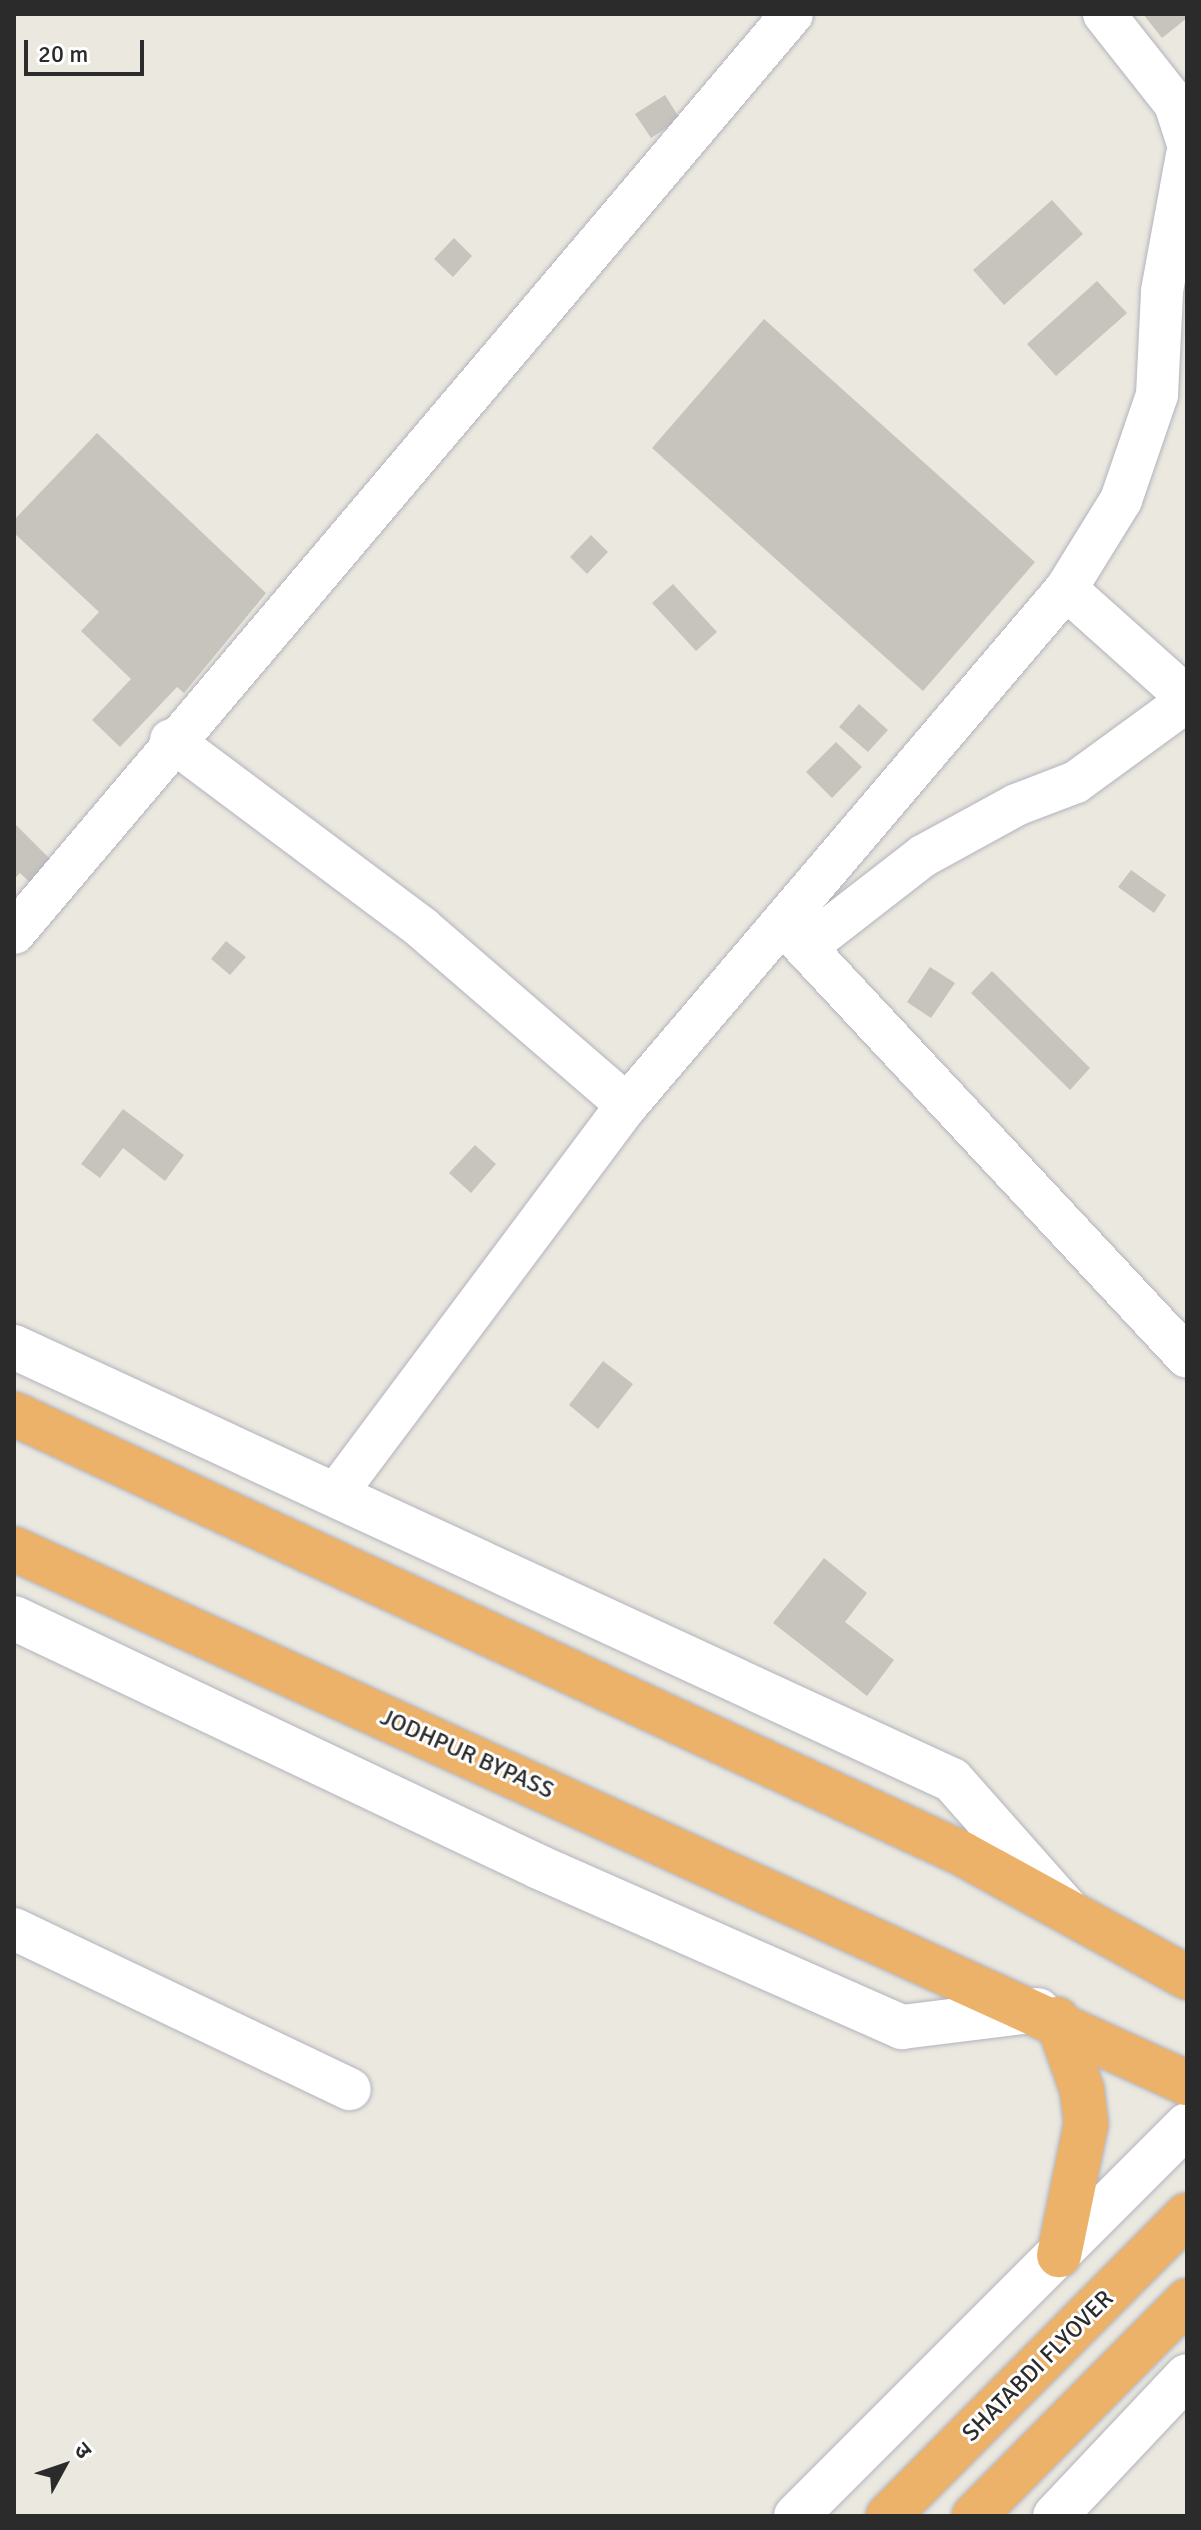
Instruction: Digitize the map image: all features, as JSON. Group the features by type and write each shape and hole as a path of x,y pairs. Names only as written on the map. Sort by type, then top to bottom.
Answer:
{"highway":[{"path":"14,1414 961,1853 1074,1918 1187,1977"},
{"name":"JODHPUR BYPASS","path":"14,1549 1047,2014"},
{"path":"1130,1945 1187,1943"},
{"path":"1047,2014 1187,2083"},
{"path":"1047,2014 1082,2090 1086,2124 1059,2255"},
{"name":"SHATABDI FLYOVER","path":"888,2516 1187,2215"},
{"path":"974,2516 1187,2301"}],"street":[{"path":"14,933 171,740 792,14"},
{"path":"335,1495 627,1105 796,936 1066,589 1121,500 1143,445 1157,395 1162,291 1185,142 1104,14"},
{"path":"796,936 982,822 1076,782 1187,699 1066,589"},
{"path":"171,740 422,928 627,1105"},
{"path":"796,936 1187,1357"},
{"path":"14,1347 952,1780 1074,1918"},
{"path":"14,1618 539,1867 902,2027 1047,2014"},
{"path":"14,1929 350,2089"},
{"path":"796,2516 1187,2125"},
{"path":"1055,2516 1187,2376"}],"building":[{"path":"1143,14 1187,14 1187,18 1162,38"},
{"path":"665,95 680,119 651,138 635,114"},
{"path":"1052,200 1083,234 1004,305 973,270"},
{"path":"454,238 472,256 453,277 434,259"},
{"path":"1097,281 1127,313 1056,376 1027,344"},
{"path":"764,319 1035,562 923,691 652,448"},
{"path":"97,433 266,593 184,693 177,687 120,747 92,720 131,679 81,631 99,612 14,533 14,520"},
{"path":"591,535 608,552 587,574 570,557"},
{"path":"673,584 717,632 696,651 652,603"},
{"path":"859,704 888,730 868,752 839,727"},
{"path":"836,742 862,767 832,798 806,772"},
{"path":"14,823 57,866 36,888 20,873 14,879"},
{"path":"1131,870 1166,895 1154,913 1118,887"},
{"path":"226,941 246,957 230,975 211,959"},
{"path":"930,967 955,983 931,1018 907,1002"},
{"path":"992,971 1090,1068 1070,1090 971,993"},
{"path":"123,1109 184,1155 165,1181 123,1148 100,1178 81,1164"},
{"path":"475,1145 496,1164 471,1193 449,1173"},
{"path":"603,1361 633,1384 598,1429 569,1405"},
{"path":"824,1558 867,1593 845,1622 894,1660 867,1696 773,1623"}]}
